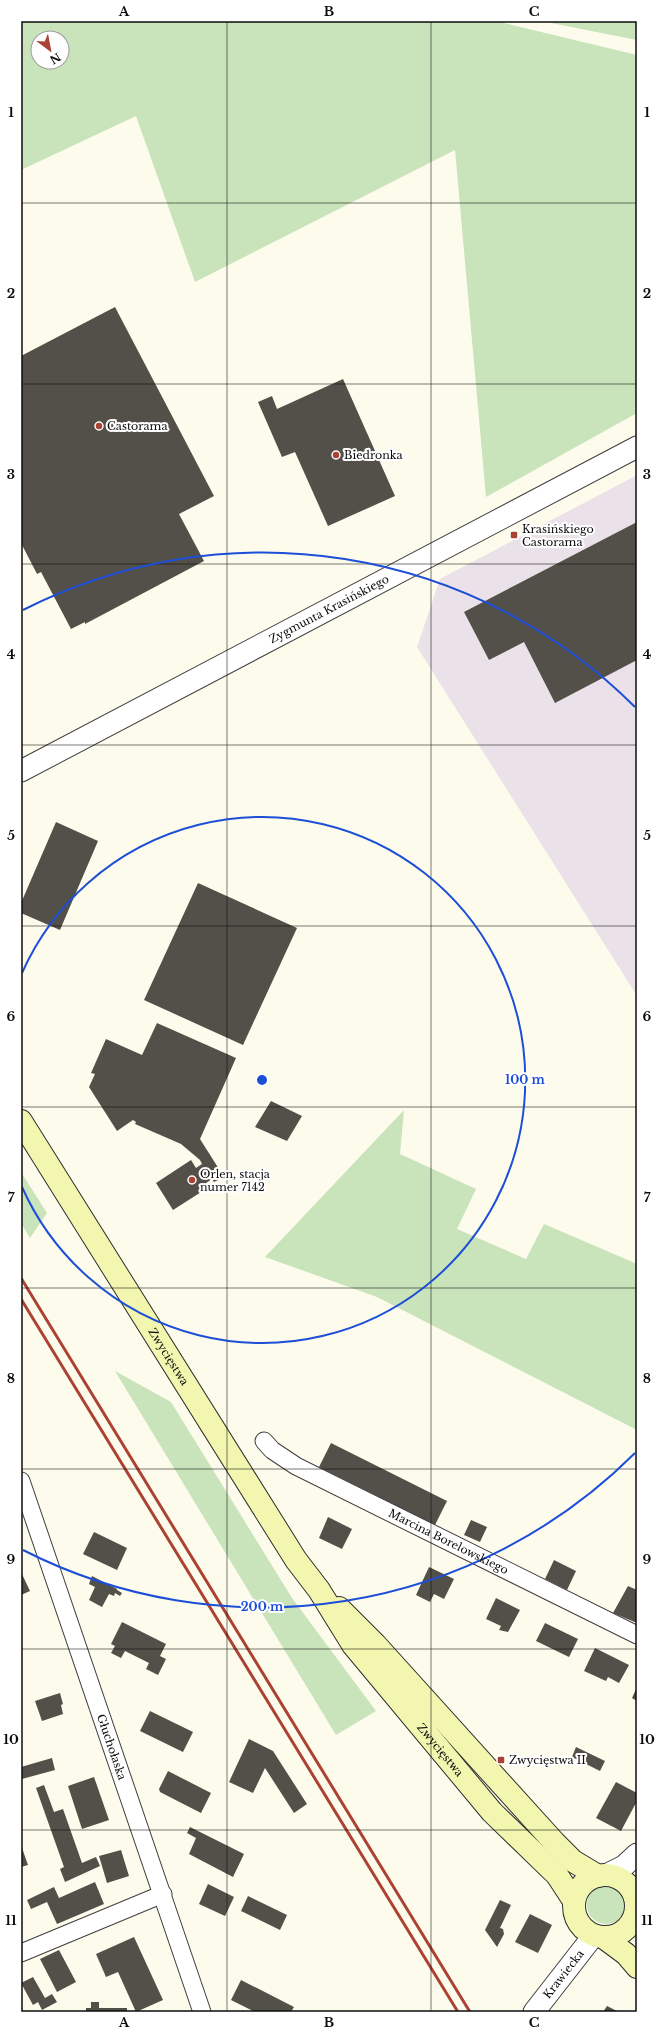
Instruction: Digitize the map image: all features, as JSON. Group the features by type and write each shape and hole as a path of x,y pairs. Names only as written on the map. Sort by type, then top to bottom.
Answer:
{"main road":[{"name":"Zwycięstwa","path":"21,1121 296,1560 319,1590 353,1645 492,1812 557,1875 574,1901"},
{"name":"Zwycięstwa","path":"319,1590 364,1632 554,1842 573,1861 602,1875"},
{"path":"598,1936 620,1933 635,1927 636,1892 623,1881 602,1875 590,1879 582,1884 574,1901 576,1918 583,1928 626,1954 637,1967"}],"street":[{"name":"Zygmunta Krasińskiego","path":"21,771 637,447"},
{"name":"Marcina Borelowskiego","path":"264,1441 272,1450 296,1466 637,1635"},
{"name":"Głuchołaska","path":"21,1481 202,2012"},
{"path":"602,1875 624,1866 637,1854"},
{"path":"21,1953 163,1894"},
{"name":"Krawiecka","path":"534,2012 598,1936"}],"shaded area":[{"path":"637,475 637,996 417,647 440,579"}],"green space":[{"path":"21,21 495,21 637,55 637,413 486,497 455,150 195,282 136,116 21,170"},
{"path":"553,21 637,21 637,40 551,23"},
{"path":"404,1110 400,1154 476,1189 457,1229 526,1259 544,1224 637,1264 637,1430 377,1297 265,1257"},
{"path":"21,1172 47,1213 30,1238 21,1223"},
{"path":"115,1371 171,1402 292,1598 376,1711 336,1735"},
{"path":"602,1886 610,1886 620,1891 624,1898 624,1912 620,1919 610,1924 602,1924 592,1919 590,1916 587,1909 587,1901 592,1891 595,1889"}],"building":[{"name":"Castorama","path":"115,307 214,496 179,514 204,561 85,624 85,622 71,629 41,572 37,574 21,543 21,356"},
{"name":"Biedronka","path":"343,379 395,496 328,526 295,452 282,457 258,402 272,396 277,409"},
{"path":"637,522 637,660 555,703 524,642 489,660 464,612"},
{"path":"56,822 98,841 60,930 21,913 21,903"},
{"path":"198,883 297,928 243,1045 144,1000"},
{"path":"157,1023 236,1058 200,1139 224,1177 214,1182 212,1179 206,1183 209,1187 173,1210 156,1183 191,1160 196,1168 202,1164 200,1160 181,1144 135,1124 136,1122 133,1120 117,1131 89,1087 95,1074 91,1073 106,1039 142,1055"},
{"path":"271,1101 302,1116 287,1141 255,1127"},
{"path":"331,1443 447,1501 435,1525 319,1467"},
{"path":"328,1517 352,1529 342,1549 319,1538"},
{"path":"471,1520 487,1527 480,1542 464,1535"},
{"path":"94,1532 127,1548 117,1570 83,1554"},
{"path":"554,1560 576,1571 567,1590 545,1579"},
{"path":"429,1567 454,1579 444,1599 434,1594 430,1602 416,1595"},
{"path":"21,1572 30,1591 21,1595"},
{"path":"92,1576 122,1593 120,1596 115,1593 114,1596 109,1594 102,1607 89,1600 95,1587 89,1584"},
{"path":"628,1586 637,1590 637,1623 613,1613"},
{"path":"496,1598 520,1610 508,1632 499,1630 501,1626 486,1619"},
{"path":"122,1622 166,1644 160,1656 166,1659 158,1675 146,1669 149,1663 125,1651 121,1658 111,1653 115,1646 111,1644"},
{"path":"545,1623 578,1639 569,1657 536,1641"},
{"path":"595,1648 629,1665 619,1683 608,1677 606,1681 584,1671"},
{"path":"637,1687 637,1701 632,1698"},
{"path":"60,1693 63,1704 61,1705 63,1714 42,1721 35,1701"},
{"path":"150,1711 193,1732 183,1752 140,1731"},
{"path":"249,1739 273,1751 307,1804 294,1813 265,1768 253,1793 229,1782"},
{"path":"576,1747 605,1761 600,1771 572,1757"},
{"path":"52,1758 55,1770 22,1779 21,1767"},
{"path":"168,1771 211,1793 201,1813 160,1792 159,1789"},
{"path":"94,1777 109,1820 82,1829 68,1786"},
{"path":"616,1782 637,1793 637,1801 621,1831 596,1818"},
{"path":"44,1785 54,1812 63,1809 82,1863 96,1857 100,1866 65,1882 60,1869 64,1867 36,1788"},
{"path":"190,1827 244,1854 233,1877 189,1854 196,1838 187,1833"},
{"path":"22,1848 28,1865 21,1867 21,1849"},
{"path":"121,1850 129,1876 107,1883 99,1856"},
{"path":"95,1882 104,1904 57,1924 47,1902 31,1909 27,1900 54,1887 59,1898"},
{"path":"208,1884 234,1897 225,1916 199,1904"},
{"path":"248,1896 287,1915 280,1930 241,1911"},
{"path":"500,1900 511,1905 500,1928 503,1929 504,1934 497,1947 485,1930"},
{"path":"530,1914 552,1925 538,1953 515,1942"},
{"path":"134,1937 163,2000 136,2012 118,1972 106,1977 96,1954"},
{"path":"59,1950 76,1982 57,1992 40,1959"},
{"path":"33,1977 45,1998 52,1994 57,2002 42,2010 38,2002 33,2005 21,1983"},
{"path":"241,1980 294,2007 291,2012 255,2012 231,2000"},
{"path":"91,2002 99,2002 99,2008 127,2008 127,2012 86,2012 86,2008 91,2008"},
{"path":"607,2006 619,2012 603,2012"}],"railway":[{"path":"21,1278 470,2012"},
{"path":"21,1299 458,2012"}],"place":[{"name":"Castorama","path":"99,426"},
{"name":"Biedronka","path":"336,455"},
{"name":"Krasińskiego Castorama","path":"514,535"},
{"name":"Orlen, stacja numer 7142","path":"192,1180"},
{"name":"Zwycięstwa II","path":"501,1760"}]}
